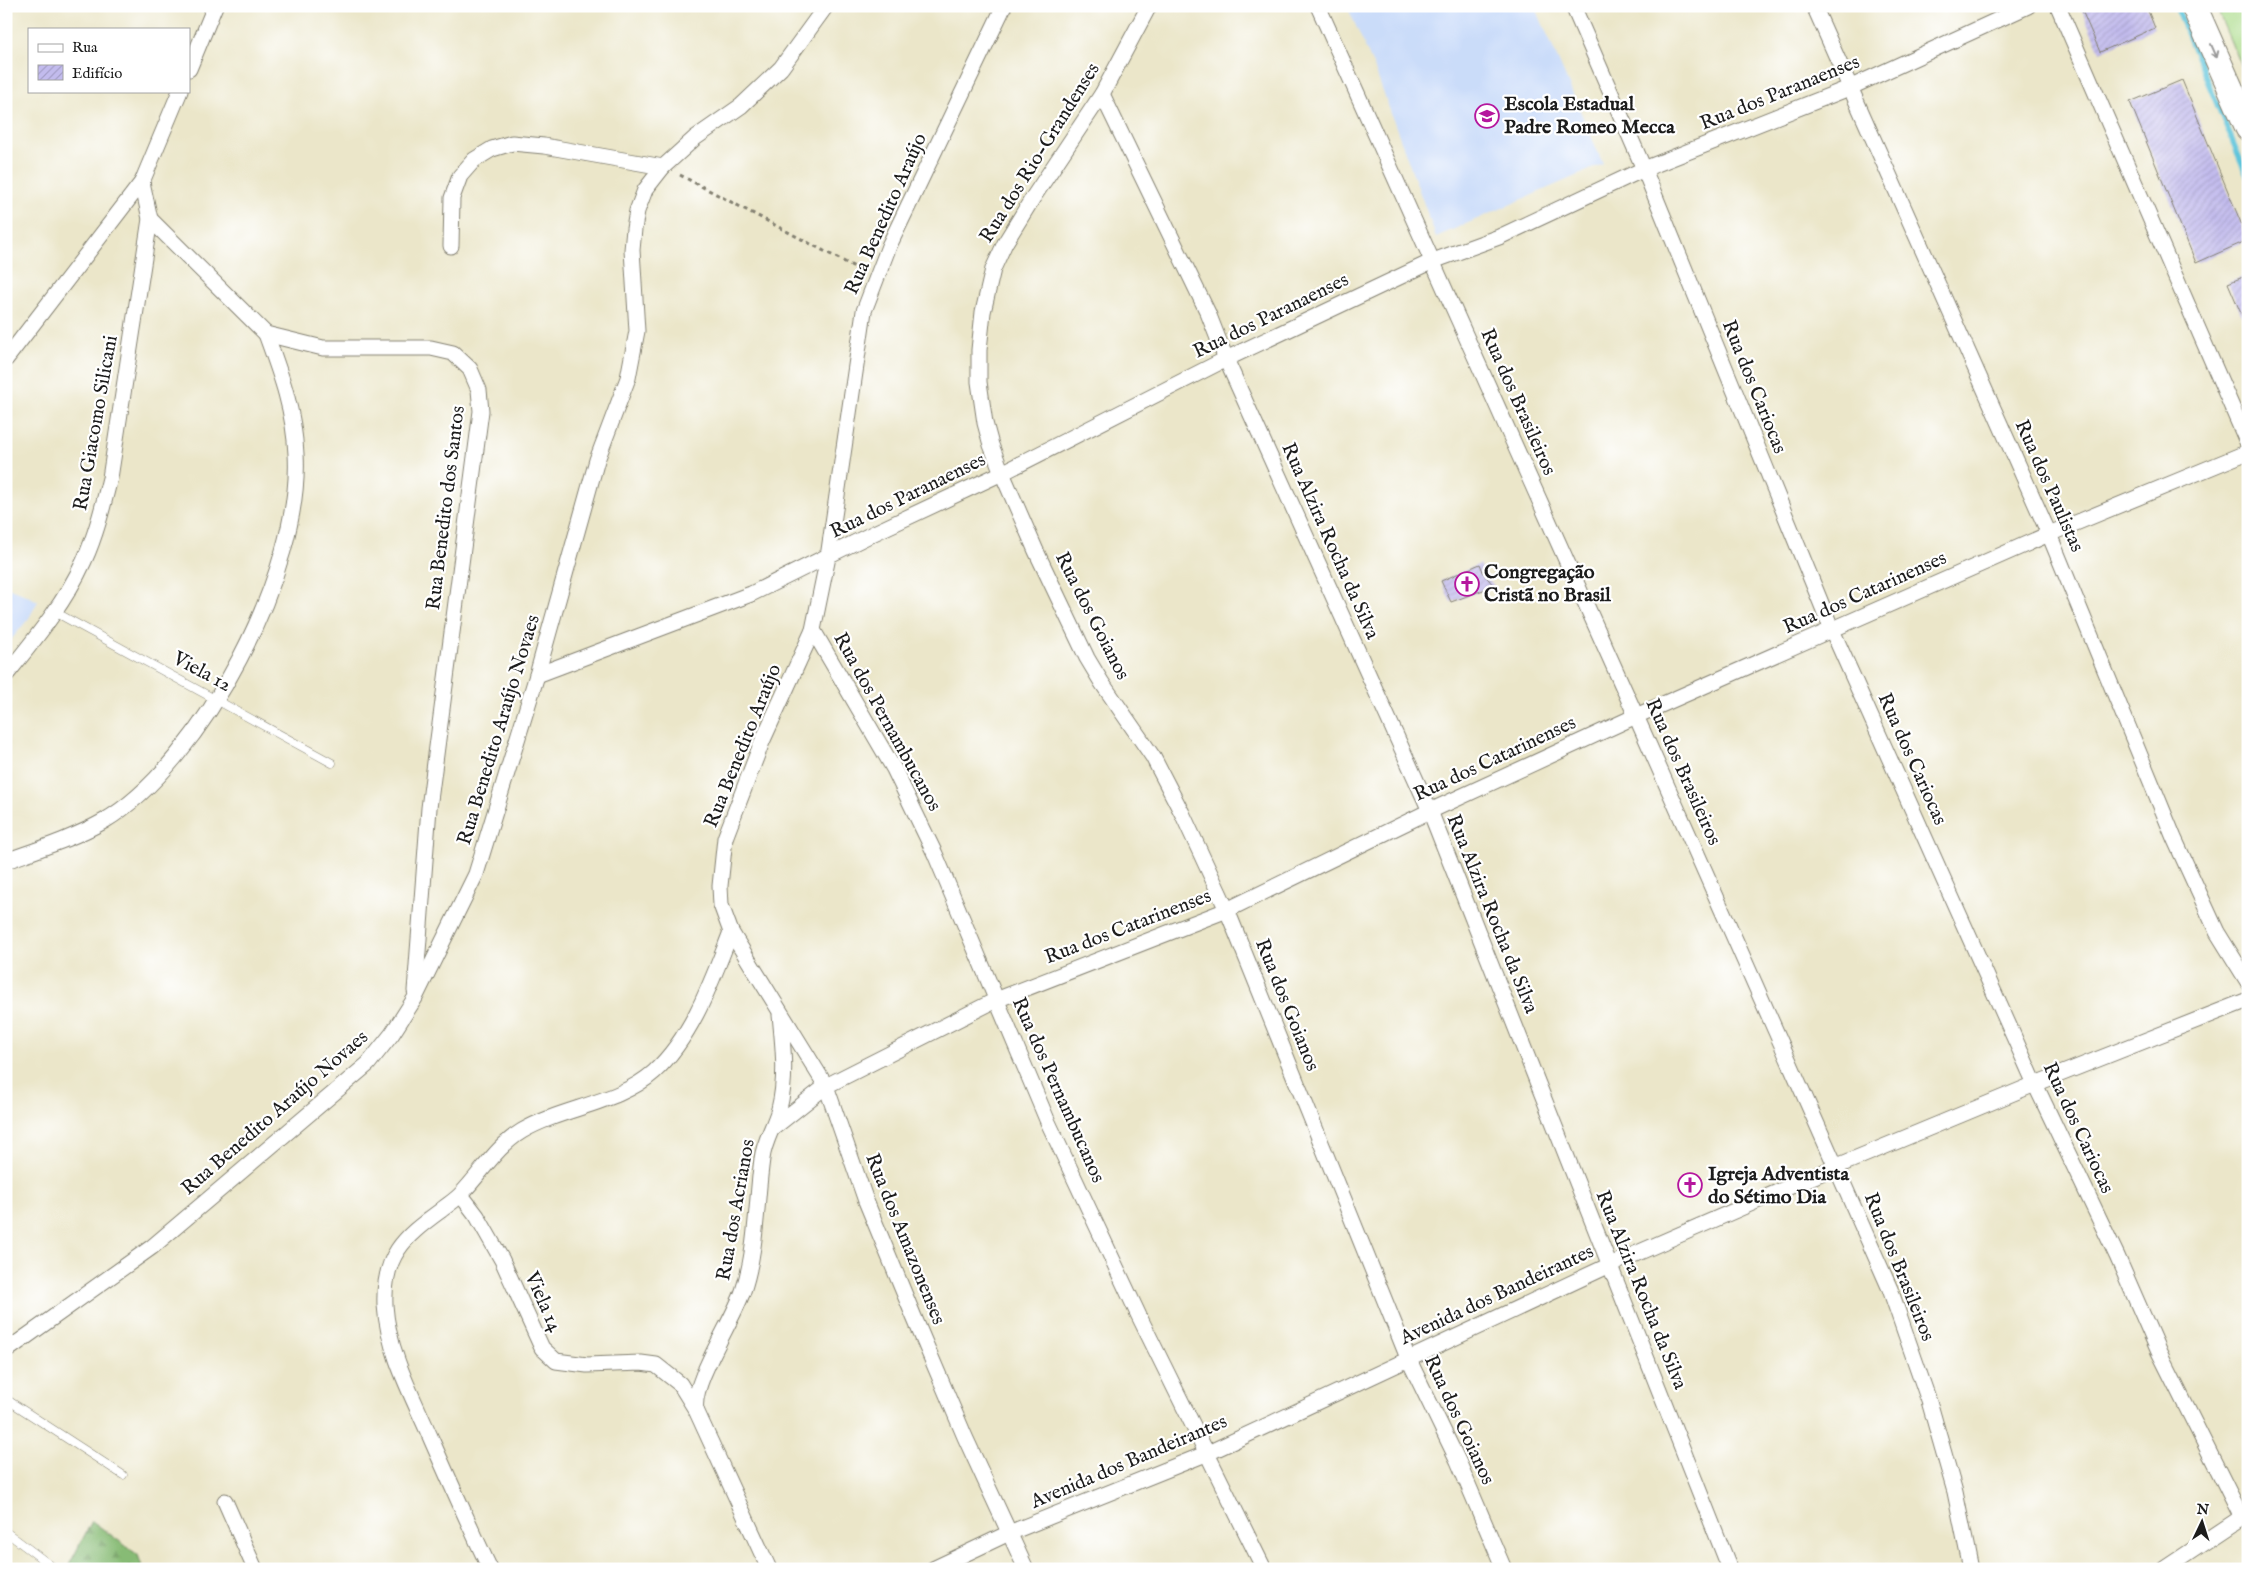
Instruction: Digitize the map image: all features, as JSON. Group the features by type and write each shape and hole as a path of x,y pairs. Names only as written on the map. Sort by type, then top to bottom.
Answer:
{"highway":[{"path":"2194,6 2248,128"}],"street":[{"path":"190,67 215,6"},
{"name":"Rua Benedito Araújo Novaes","path":"6,1351 152,1247 368,1064 392,1034 415,998 476,874 537,676 597,460 628,378 638,330 632,250 637,211 645,190 664,167 695,138 741,106 781,68 826,6"},
{"name":"Rua Benedito Araújo","path":"732,932 721,905 720,886 725,838 762,742 813,630 828,557 864,311 876,278 1004,6"},
{"name":"Rua dos Rio-Grandenses","path":"1002,473 991,446 981,402 979,382 983,312 993,269 1005,243 1034,196 1102,94 1149,6"},
{"name":"Rua dos Brasileiros","path":"1318,6 1890,1289 1915,1359 1955,1492 1971,1569"},
{"name":"Rua dos Cariocas","path":"1573,6 1644,169 1832,630 2035,1084 2117,1256 2159,1352 2244,1514"},
{"name":"Rua dos Paulistas","path":"1814,6 1849,88 2050,534 2174,838 2217,932 2248,982"},
{"name":"Rua dos Paranaenses","path":"537,676 751,594 872,534 1002,473 1226,359 1433,261 1498,237 1644,169 1849,88 2028,6"},
{"path":"2058,6 2248,444"},
{"path":"6,359 142,182 180,92"},
{"name":"Rua Alzira Rocha da Silva","path":"1102,94 1208,313 1226,359 1430,811 1730,1569"},
{"path":"451,246 452,198 460,176 474,160 492,148 512,144 544,146 664,167"},
{"name":"Rua Giacomo Silicani","path":"6,675 55,612 84,562 100,518 110,478 150,219 142,182"},
{"path":"6,861 76,835 105,821 166,770 184,748 216,698 265,605 289,536 295,495 296,455 290,400 266,334 150,219"},
{"name":"Rua Benedito dos Santos","path":"266,334 323,348 431,348 452,353 470,369 479,390 481,411 428,808 415,998"},
{"name":"Rua dos Catarinenses","path":"773,1128 826,1086 996,1000 1228,910 1430,811 1636,716 2050,534 2248,452"},
{"name":"Rua dos Goianos","path":"1002,473 1052,586 1087,658 1102,683 1153,756 1228,910 1408,1358 1458,1461 1504,1569"},
{"name":"Rua dos Pernambucanos","path":"813,630 894,769 935,854 996,1000 1011,1028 1048,1122 1264,1569"},
{"path":"490,1569 400,1370 389,1334 385,1303 389,1264 398,1247 413,1231 461,1195 498,1150 522,1131 627,1089 653,1073 671,1054 689,1026 713,979 732,932"},
{"name":"Rua dos Amazonenses","path":"732,932 826,1086 866,1201 965,1437 1026,1569"},
{"name":"Avenida dos Bandeirantes","path":"933,1569 1009,1533 1208,1453 1610,1265 1835,1167 2035,1084 2248,1000"},
{"name":"Rua dos Acrianos","path":"696,1410 695,1403 699,1385 732,1319 744,1290 751,1257 762,1156 779,1109 784,1068 780,1010"},
{"name":"Viela 14","path":"461,1195 477,1216 502,1260 542,1348 556,1361 587,1366 641,1363 656,1365 680,1384 696,1410 769,1569"},
{"path":"226,1501 255,1569"},
{"path":"2164,1569 2244,1514"}],"lane":[{"name":"Viela 12","path":"55,612 216,698 332,763"},
{"path":"6,1399 123,1475"},
{"path":"6,1532 54,1568"}],"path":[{"path":"664,167 876,278"}],"shaded area":[{"name":"Escola Estadual Padre Romeo Mecca","path":"1352,6 1535,6 1603,164 1436,237 1374,67 1348,8"},
{"path":"6,586 38,601 29,618 6,646"}],"green space":[{"path":"2216,7 2237,12 2248,8 2246,78"},
{"path":"92,1521 138,1555 143,1569 67,1569"}],"building":[{"path":"2080,6 2146,6 2155,28 2100,52"},
{"path":"2182,80 2248,240 2196,263 2130,102"},
{"path":"2248,275 2248,330 2228,283"},
{"name":"Congregação Cristã no Brasil","path":"1480,564 1484,574 1494,586 1451,602 1441,581"}],"waterway":[{"path":"2176,6 2248,178"}],"place":[{"name":"Escola Estadual Padre Romeo Mecca","path":"1487,116"},
{"name":"Congregação Cristã no Brasil","path":"1467,584"},
{"name":"Igreja Adventista do Sétimo Dia","path":"1690,1185"}]}
